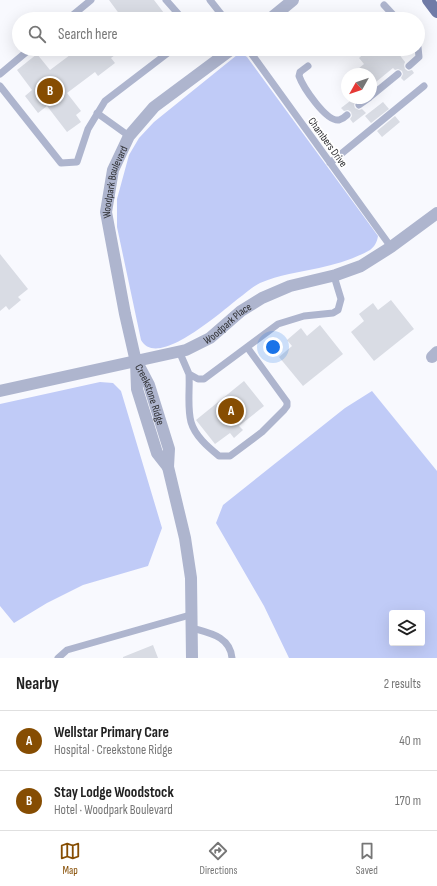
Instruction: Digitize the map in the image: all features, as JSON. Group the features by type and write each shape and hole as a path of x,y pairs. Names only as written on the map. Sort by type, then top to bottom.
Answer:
{"main road":[{"path":"428,0 437,12"}],"street":[{"path":"278,12 293,0"},
{"name":"Woodpark Boulevard","path":"136,362 125,314 106,212 113,170 128,136 154,107 223,56"},
{"name":"Woodpark Place","path":"0,391 186,350 210,338 241,311 262,298 290,286 334,276 361,266 391,247 437,213"},
{"name":"Creekstone Ridge","path":"136,362 137,389 157,453 168,467 185,538 191,578 190,615 192,628 192,658"}],"lane":[{"path":"77,12 92,0"},
{"path":"166,0 175,12"},
{"path":"210,0 219,12"},
{"path":"384,5 390,12"},
{"path":"0,74 22,56"},
{"path":"0,86 61,163 77,162 88,129 105,101 164,56"},
{"name":"Chambers Drive","path":"253,56 391,247"},
{"path":"409,66 419,56"},
{"path":"308,66 300,72 299,76 302,83 326,115 339,120 347,115"},
{"path":"377,91 398,74"},
{"path":"330,163 424,86"},
{"path":"97,113 128,136"},
{"path":"189,374 198,379 204,379 278,324 304,316 333,313 338,310 341,299 334,276"},
{"path":"179,351 189,374 191,422 205,443 213,451 219,456 230,456 262,432 287,406 287,402 247,347"},
{"path":"58,658 67,650 190,615"},
{"path":"192,628 217,635 225,641 232,652 232,658"}],"shaded area":[{"path":"236,56 246,56 378,236 377,240 370,250 352,259 282,276 260,283 192,334 176,343 162,348 150,347 141,340 117,227 117,199 129,155 139,138 154,122"},
{"path":"100,382 113,383 121,391 162,528 148,566 83,585 47,603 14,623 0,606 0,404"},
{"path":"372,391 437,471 437,658 289,658 264,606 216,523 223,505 345,408"}],"building":[{"path":"109,0 154,0 163,12 118,12"},
{"path":"34,56 39,56 50,70 69,56 114,56 111,58 115,63 98,76 95,72 67,93 81,111 76,115 81,122 67,132 47,106 38,113 25,96 32,90 17,70"},
{"path":"361,56 400,56 405,62 405,69 408,71 412,70 414,73 404,81 401,78 403,74 402,71 398,69 395,70 393,68 377,81 377,68 359,68 364,64 359,58"},
{"path":"383,102 389,109 371,123 365,116"},
{"path":"346,104 354,104 355,108 359,110 362,109 366,113 353,123 350,119 352,116 351,112 348,110 344,111 341,108"},
{"path":"395,116 400,122 382,137 377,131"},
{"path":"0,254 28,289 18,297 21,300 9,310 6,306 0,311"},
{"path":"391,300 414,329 374,361 351,332 364,321 359,314 373,303 378,310"},
{"path":"320,325 343,354 303,386 279,357 292,346 287,340 301,328 307,336"},
{"path":"244,381 264,406 239,426 243,430 234,438 230,433 215,444 196,420"},
{"path":"153,645 158,658 123,658 123,657"}],"place":[{"name":"Stay Lodge Woodstock","path":"50,91"},
{"name":"Wellstar Primary Care","path":"231,411"}]}
